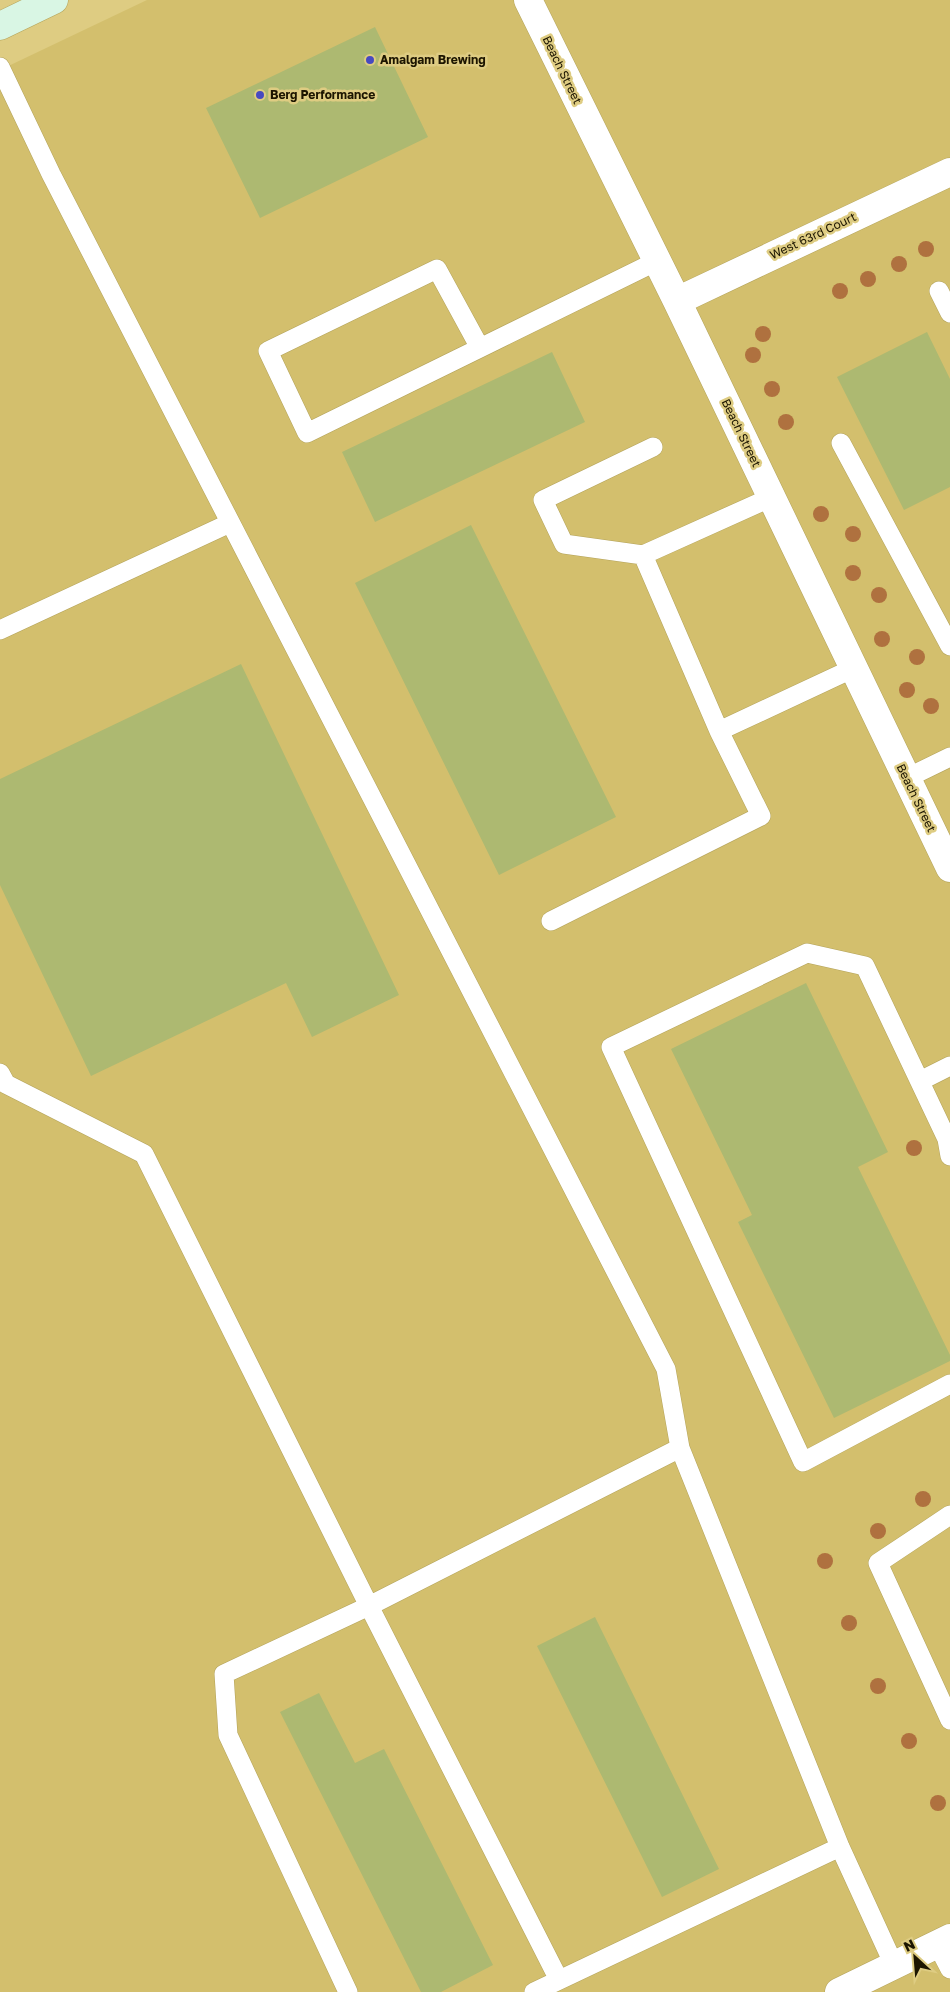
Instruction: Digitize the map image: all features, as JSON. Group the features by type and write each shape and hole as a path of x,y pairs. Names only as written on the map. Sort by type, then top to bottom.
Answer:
{"street":[{"path":"0,26 54,0"},
{"name":"Beach Street","path":"528,0 677,301 950,868"},
{"name":"West 63rd Court","path":"677,301 950,172"},
{"path":"839,1992 944,1941"}],"lane":[{"path":"0,67 51,174 666,1369 680,1448 840,1847 894,1965"},
{"path":"480,348 437,269 268,351 308,433 657,261"},
{"path":"939,291 950,313"},
{"path":"841,443 950,646"},
{"path":"653,447 543,500 564,544 643,555 772,497"},
{"path":"0,630 230,523"},
{"path":"551,920 760,816 719,731 643,555"},
{"path":"719,731 854,668"},
{"path":"907,778 950,757"},
{"path":"949,1144 865,966 807,953 611,1047 803,1462 950,1384"},
{"path":"920,1081 950,1066"},
{"path":"0,1073 6,1084 144,1154 369,1606 559,1980"},
{"path":"348,1992 228,1735 224,1674 369,1606 680,1448"},
{"path":"950,1515 878,1563 950,1720"},
{"path":"534,1992 840,1847"},
{"path":"944,1941 950,1969"}],"shaded area":[{"path":"147,0 950,0 950,1992 0,1992 0,70"}],"building":[{"path":"375,27 428,137 260,218 206,108"},
{"path":"927,332 950,379 950,487 904,510 837,377"},
{"path":"552,352 585,422 375,522 342,452"},
{"path":"471,525 616,817 499,875 355,583"},
{"path":"241,664 399,995 312,1037 286,983 91,1076 0,885 0,779"},
{"path":"806,983 888,1152 858,1167 950,1355 950,1361 834,1418 738,1222 752,1215 671,1049"},
{"path":"595,1617 719,1869 662,1897 537,1646"},
{"path":"319,1693 355,1763 384,1749 493,1965 441,1992 421,1992 280,1712"}],"place":[{"name":"Amalgam Brewing","path":"370,60"},
{"name":"Berg Performance","path":"260,95"}]}
